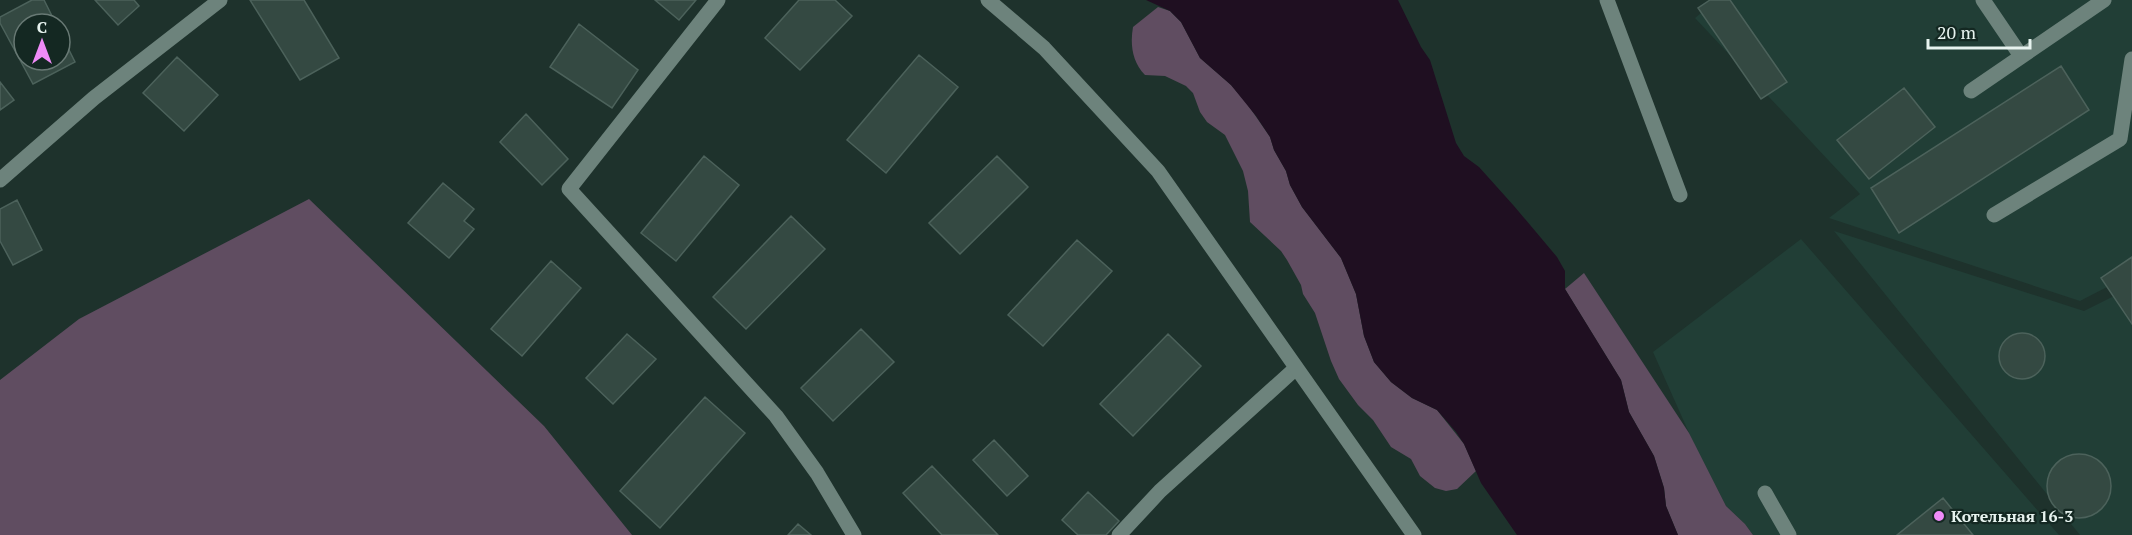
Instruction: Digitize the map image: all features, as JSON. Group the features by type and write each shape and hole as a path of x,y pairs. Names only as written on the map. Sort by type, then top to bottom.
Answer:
{"street":[{"path":"0,180 94,98 220,0"},
{"path":"718,0 569,189 776,416 817,473 854,535"},
{"path":"988,0 1044,48 1158,171 1414,535"},
{"path":"1607,0 1680,195"},
{"path":"1983,0 2021,56"},
{"path":"1971,91 2104,0"},
{"path":"1994,215 2120,139 2132,59"},
{"path":"1119,535 1160,491 1296,368"},
{"path":"1765,493 1789,535"}],"shaded area":[{"path":"1146,0 1398,0 1421,47 1430,60 1456,143 1464,156 1479,167 1514,206 1557,257 1565,271 1565,289 1621,380 1629,412 1654,456 1664,488 1666,506 1678,535 1517,535 1481,483 1464,444 1456,432 1437,410 1412,398 1391,382 1374,362 1364,336 1356,294 1341,258 1302,207 1270,137 1256,116 1231,85 1200,58 1181,22 1170,11"},
{"path":"1717,0 2132,0 2132,274 2080,301 1829,218 1860,194 1695,18"},
{"path":"1158,7 1170,11 1181,22 1200,58 1231,85 1270,137 1302,207 1341,258 1356,294 1364,336 1374,362 1391,382 1412,398 1437,410 1464,444 1476,471 1457,489 1446,491 1435,488 1420,476 1411,459 1391,447 1373,420 1358,405 1339,379 1315,313 1287,260 1281,251 1250,222 1248,191 1243,171 1225,135 1207,122 1200,112 1193,93 1186,86 1165,76 1145,75 1137,64 1132,46 1133,27"},
{"path":"309,199 544,426 632,535 0,535 0,380 79,319"},
{"path":"1834,231 2084,311 2132,287 2132,535 2080,535"},
{"path":"1801,239 2059,535 1753,535 1726,506 1694,444 1653,352"},
{"path":"1584,273 1689,433 1726,506 1753,535 1678,535 1666,506 1664,488 1654,456 1629,412 1621,380 1565,289"}],"building":[{"path":"32,0 44,0 50,12 12,12 12,45 0,23 0,17"},
{"path":"95,0 134,0 139,6 118,25"},
{"path":"250,0 304,0 339,58 300,80"},
{"path":"655,0 696,0 679,20"},
{"path":"799,0 835,0 852,16 800,70 765,38"},
{"path":"1710,0 1730,0 1787,82 1761,99 1698,8"},
{"path":"579,24 638,70 612,108 550,67"},
{"path":"919,55 958,87 886,173 847,140"},
{"path":"177,57 218,95 184,131 143,93"},
{"path":"2061,66 2089,110 1899,233 1871,188"},
{"path":"27,72 56,72 33,84"},
{"path":"0,82 14,100 0,110"},
{"path":"1904,88 1935,127 1869,179 1837,140"},
{"path":"526,114 568,159 542,185 500,142"},
{"path":"704,156 739,185 676,261 641,233"},
{"path":"997,156 1028,187 960,254 929,223"},
{"path":"443,183 474,209 464,221 474,229 449,258 408,223"},
{"path":"17,200 42,250 13,265 0,241 0,209"},
{"path":"791,216 825,249 746,329 713,297"},
{"path":"1077,240 1112,271 1043,346 1008,315"},
{"path":"2132,257 2132,324 2101,278"},
{"path":"551,261 581,288 522,356 491,329"},
{"path":"861,329 894,362 833,421 801,388"},
{"path":"2022,333 2038,340 2045,356 2038,372 2022,379 2006,372 1999,356 2006,340"},
{"path":"627,334 656,359 613,404 586,378"},
{"path":"1168,334 1201,366 1133,436 1100,404"},
{"path":"705,397 745,433 660,528 620,491"},
{"path":"994,440 1028,476 1007,496 973,460"},
{"path":"2079,454 2091,456 2102,463 2109,474 2111,486 2109,498 2102,509 2091,516 2079,518 2067,516 2056,509 2049,498 2047,486 2049,474 2056,463 2067,456"},
{"path":"932,466 998,535 942,535 903,493"},
{"path":"1088,492 1119,521 1106,535 1078,535 1062,520"},
{"name":"Котельная 16-3","path":"1943,498 1973,535 1897,535"},
{"path":"798,524 811,535 788,535"}],"place":[{"name":"Котельная 16-3","path":"1939,516"}]}
